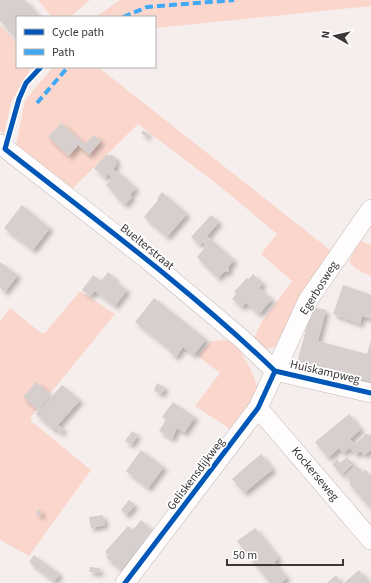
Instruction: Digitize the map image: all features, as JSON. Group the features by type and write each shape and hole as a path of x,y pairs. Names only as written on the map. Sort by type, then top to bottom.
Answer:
{"street":[{"name":"Buelterstraat","path":"0,144 148,260 242,339 275,371"},
{"name":"Egerbosweg","path":"275,371 308,300 371,208"},
{"name":"Huiskampweg","path":"275,371 371,393"},
{"name":"Geliskensdijkweg","path":"125,583 258,408 275,371"},
{"name":"Kockerseweg","path":"258,408 371,540"}],"shaded area":[{"path":"38,0 90,0 71,16 51,16"},
{"path":"120,0 371,0 371,6 156,28 156,16 97,16"},
{"path":"0,25 16,42 16,68 31,68 11,102 4,135 0,131"},
{"path":"52,68 99,68 334,253 283,341 275,347 265,348 253,340 261,323 292,281 261,254 277,234 222,188 138,124 70,191 16,146 25,100"},
{"path":"359,240 371,245 371,276 356,269 349,262"},
{"path":"80,291 115,314 31,417 31,421 91,470 29,556 0,540 0,322 10,308 41,333 45,333"},
{"path":"233,340 254,376 258,390 233,431 195,406 220,373 198,356 211,341"}],"building":[{"path":"0,0 25,0 39,16 16,16 16,39 0,21"},
{"path":"61,123 85,144 94,135 101,141 89,155 78,145 69,156 48,137"},
{"path":"143,130 149,134 146,137 141,133"},
{"path":"107,154 109,156 111,154 117,159 115,161 117,164 113,169 136,188 130,195 132,197 125,205 106,185 112,178 108,174 105,178 94,168"},
{"path":"162,192 187,214 167,237 144,217 158,200 157,199"},
{"path":"22,205 50,228 33,250 4,228"},
{"path":"211,215 219,222 207,236 234,260 229,266 229,272 224,272 218,278 197,257 206,246 202,242 200,245 191,237"},
{"path":"0,262 18,275 5,292 0,288"},
{"path":"108,272 115,278 114,280 127,290 115,306 95,291 90,296 82,290 93,275 101,281"},
{"path":"253,274 263,283 259,288 272,299 259,314 246,303 242,307 232,299 236,294 234,292 247,278 249,279"},
{"path":"343,285 371,295 371,319 362,316 360,324 333,314"},
{"path":"154,298 206,339 194,355 183,347 176,357 169,352 171,350 135,322"},
{"path":"312,307 326,310 318,341 367,354 371,340 371,382 297,363"},
{"path":"36,382 51,395 38,410 23,397"},
{"path":"157,383 165,387 162,394 154,391"},
{"path":"62,385 80,400 58,425 64,430 61,433 55,428 54,430 36,414"},
{"path":"173,402 195,417 184,433 177,428 172,439 159,431 166,420 162,417"},
{"path":"349,414 361,429 350,439 355,444 365,434 371,435 371,450 364,455 360,451 356,455 350,448 343,453 339,448 328,458 315,442"},
{"path":"132,431 138,435 131,445 125,441"},
{"path":"141,450 164,467 148,488 126,471"},
{"path":"261,454 273,469 244,493 232,479"},
{"path":"347,457 353,464 342,475 332,464 337,459 340,463"},
{"path":"356,465 363,472 366,470 371,476 371,509 349,484 351,482 345,475"},
{"path":"129,500 135,505 126,515 121,510"},
{"path":"38,509 42,512 40,516 36,514"},
{"path":"103,515 105,525 91,528 89,517"},
{"path":"141,520 153,531 121,570 106,557 108,555 105,552 128,526 133,530"},
{"path":"255,528 279,558 274,562 287,578 281,583 270,583 237,541"},
{"path":"34,555 60,574 54,581 29,562"},
{"path":"90,567 100,568 100,573 89,572"},
{"path":"359,570 370,583 344,583"},
{"path":"336,575 340,581 338,583 327,583"}],"marked path":[{"path":"125,16 147,7 234,0"},
{"path":"37,103 67,68"}],"cycle path":[{"path":"40,68 26,83 19,99 5,149 177,284 275,371"},
{"path":"275,371 371,393"},
{"path":"125,583 258,408 275,371"}]}
